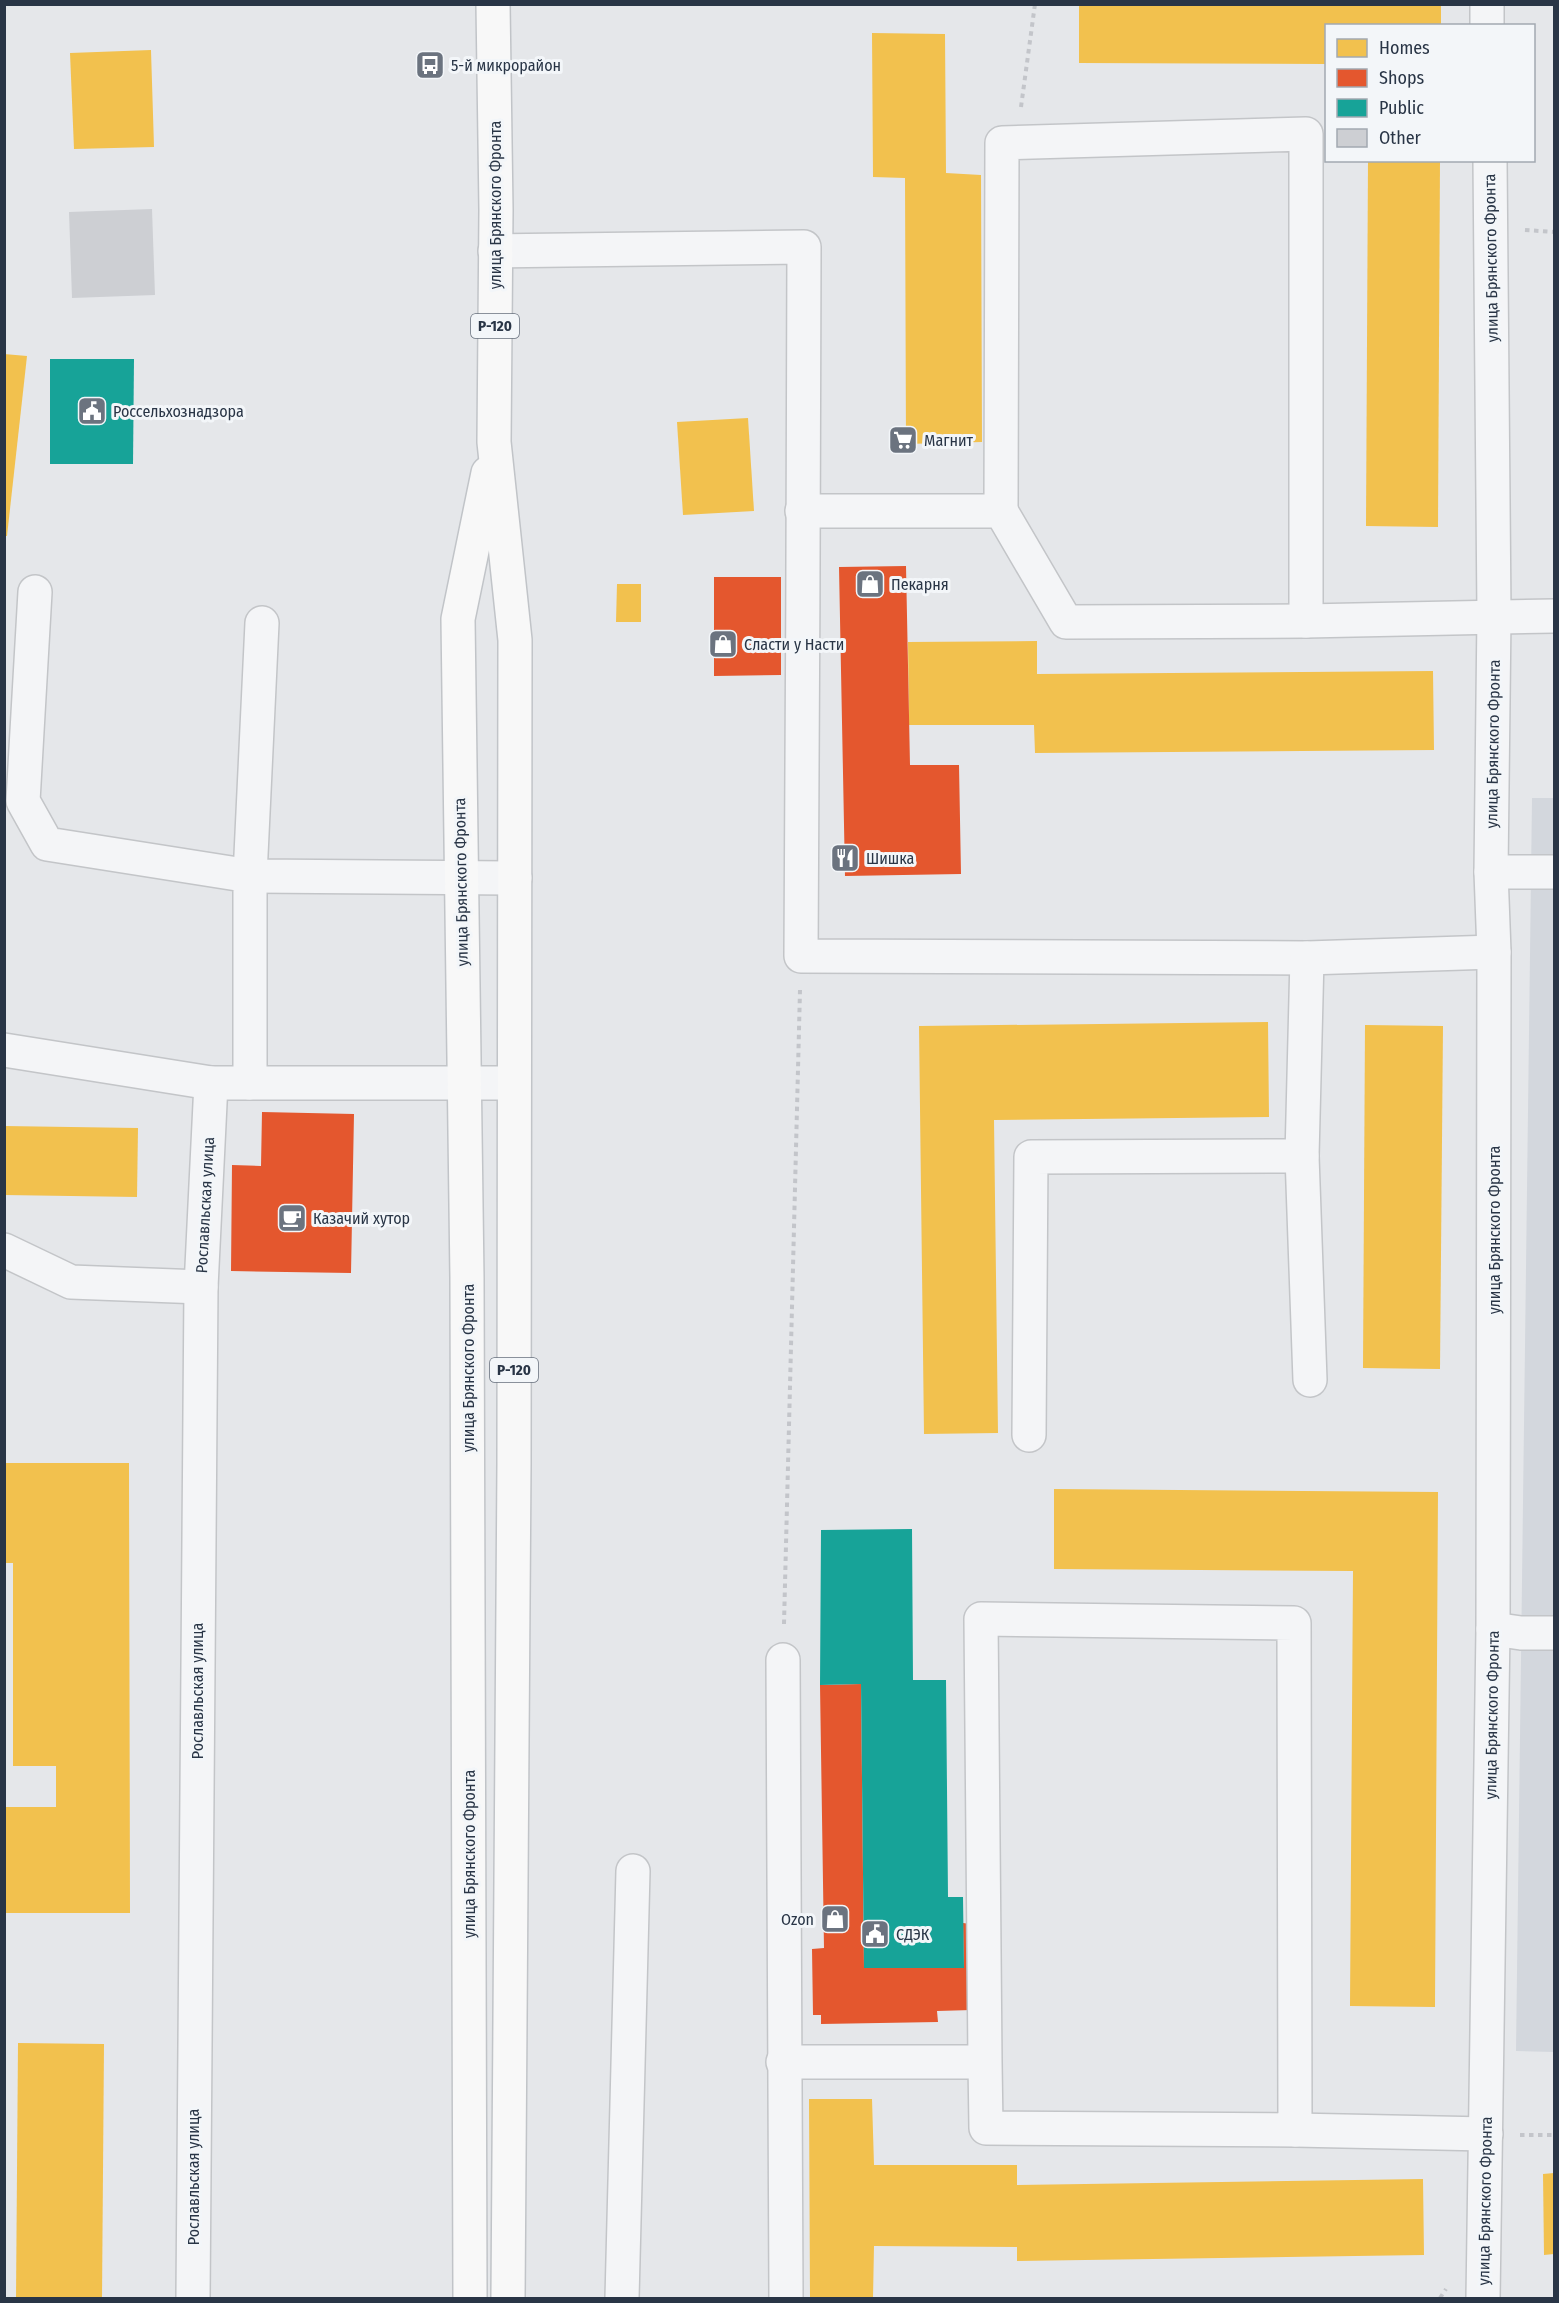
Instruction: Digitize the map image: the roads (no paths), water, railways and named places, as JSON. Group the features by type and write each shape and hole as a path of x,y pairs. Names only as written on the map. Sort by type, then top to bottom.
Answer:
{"main road":[{"name":"улица Брянского Фронта","path":"493,4 494,442 515,640 508,2298"},
{"name":"улица Брянского Фронта","path":"470,2298 468,1290 458,619 494,442"}],"street":[{"path":"1487,4 1487,24"},
{"path":"1306,621 1306,134 1002,142 1001,511 1066,622 1306,621 1494,615 1554,616"},
{"name":"улица Брянского Фронта","path":"1483,2298 1493,1629 1494,952 1491,872 1494,615 1490,162"},
{"path":"495,251 804,247 801,956 1307,958 1494,952"},
{"path":"802,511 1001,511"},
{"path":"35,592 23,801 47,844 250,876 514,878"},
{"path":"250,1083 250,876 262,623"},
{"path":"1491,872 1554,872"},
{"path":"1307,958 1302,1156 1310,1380"},
{"path":"4,1050 211,1083 514,1083"},
{"name":"Рославльская улица","path":"193,2298 201,1287 211,1083"},
{"path":"1029,1435 1031,1157 1302,1156"},
{"path":"4,1250 71,1282 201,1287"},
{"path":"1295,2130 1294,1623 981,1619 986,2128 1486,2134"},
{"path":"1493,1629 1521,1633 1554,1633"},
{"path":"783,1660 783,2062 786,2298"},
{"path":"622,2298 633,1871"},
{"path":"783,2062 985,2062"}],"place":[{"name":"5-й микрорайон","path":"430,65"},
{"name":"Россельхознадзора","path":"92,411"},
{"name":"Магнит","path":"903,440"},
{"name":"Пекарня","path":"870,584"},
{"name":"Сласти у Насти","path":"723,644"},
{"name":"Шишка","path":"845,858"},
{"name":"Казачий хутор","path":"292,1218"},
{"name":"Ozon","path":"835,1919"},
{"name":"СДЭК","path":"875,1934"}]}
